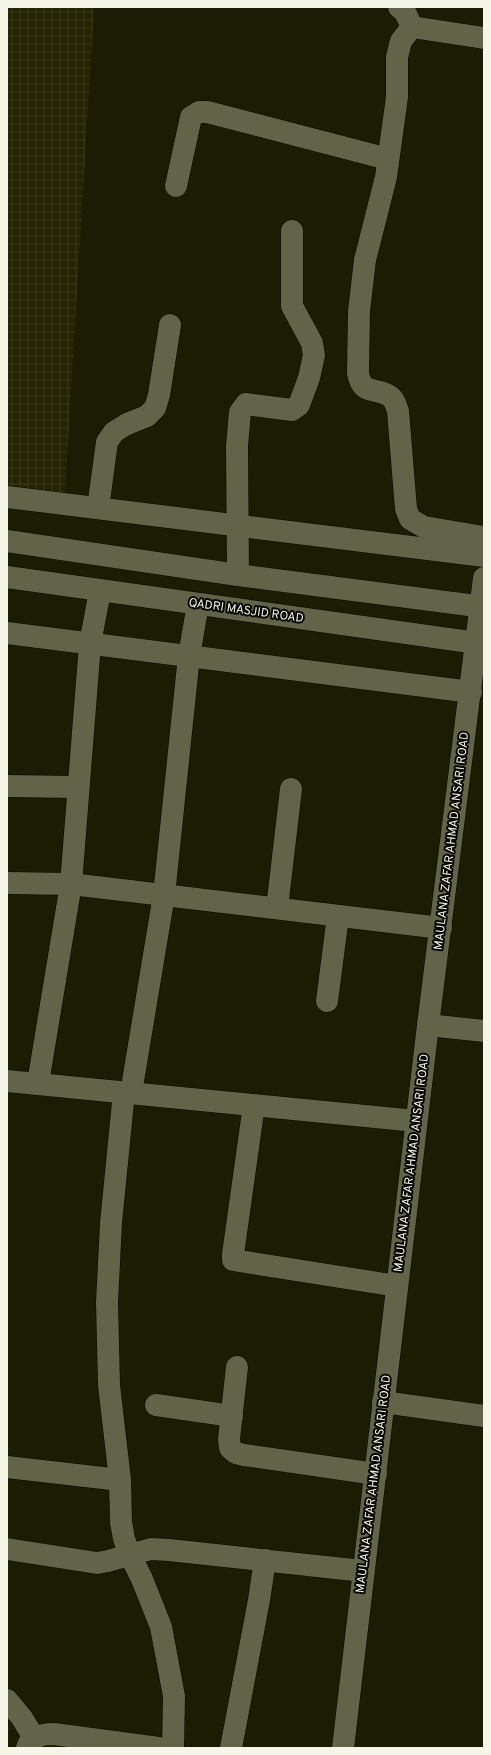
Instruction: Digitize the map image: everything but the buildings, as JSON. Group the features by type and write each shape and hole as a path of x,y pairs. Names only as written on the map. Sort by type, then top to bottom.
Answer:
{"street":[{"path":"398,7 405,12 412,27"},
{"path":"412,27 484,38"},
{"path":"412,27 401,41 397,56 397,97 386,177 365,260 358,311 359,382 364,387 389,395 395,402 398,411 406,509 410,519 424,527 484,537"},
{"path":"176,186 191,117 199,112 207,112 388,159"},
{"path":"238,575 237,446 240,412 246,404 292,410 296,408 299,405 313,364 312,343 292,306 292,231"},
{"path":"98,508 107,442 114,432 127,424 147,416 155,408 159,395 170,325"},
{"path":"7,497 484,556"},
{"path":"7,541 238,575 482,607"},
{"name":"QADRI MASJID ROAD","path":"7,577 480,644"},
{"name":"MAULANA ZAFAR AHMAD ANSARI ROAD","path":"343,1748 416,1121 471,692 480,644 484,578"},
{"path":"38,1084 71,884 77,787 90,644 100,591"},
{"path":"172,1748 174,1696 161,1627 142,1579 130,1555 124,1539 121,1522 120,1480 109,1386 107,1302 111,1223 128,1093 164,895 189,656 198,604"},
{"path":"7,633 471,692"},
{"path":"7,786 77,787"},
{"path":"277,908 290,789"},
{"path":"7,883 71,884 441,928"},
{"path":"327,1001 338,916"},
{"path":"428,1025 484,1031"},
{"path":"7,1081 416,1121"},
{"path":"254,1105 233,1260 397,1286"},
{"path":"237,1367 229,1439 230,1448 236,1452 376,1474"},
{"path":"383,1402 484,1416"},
{"path":"156,1405 232,1416"},
{"path":"7,1467 120,1480"},
{"path":"7,1549 97,1563 151,1549 169,1550 363,1571"},
{"path":"231,1748 259,1600 265,1560"},
{"path":"7,1700 22,1718 31,1743 41,1735 54,1734 159,1748"}],"shaded area":[{"path":"7,7 94,7 64,508 7,499"}]}
